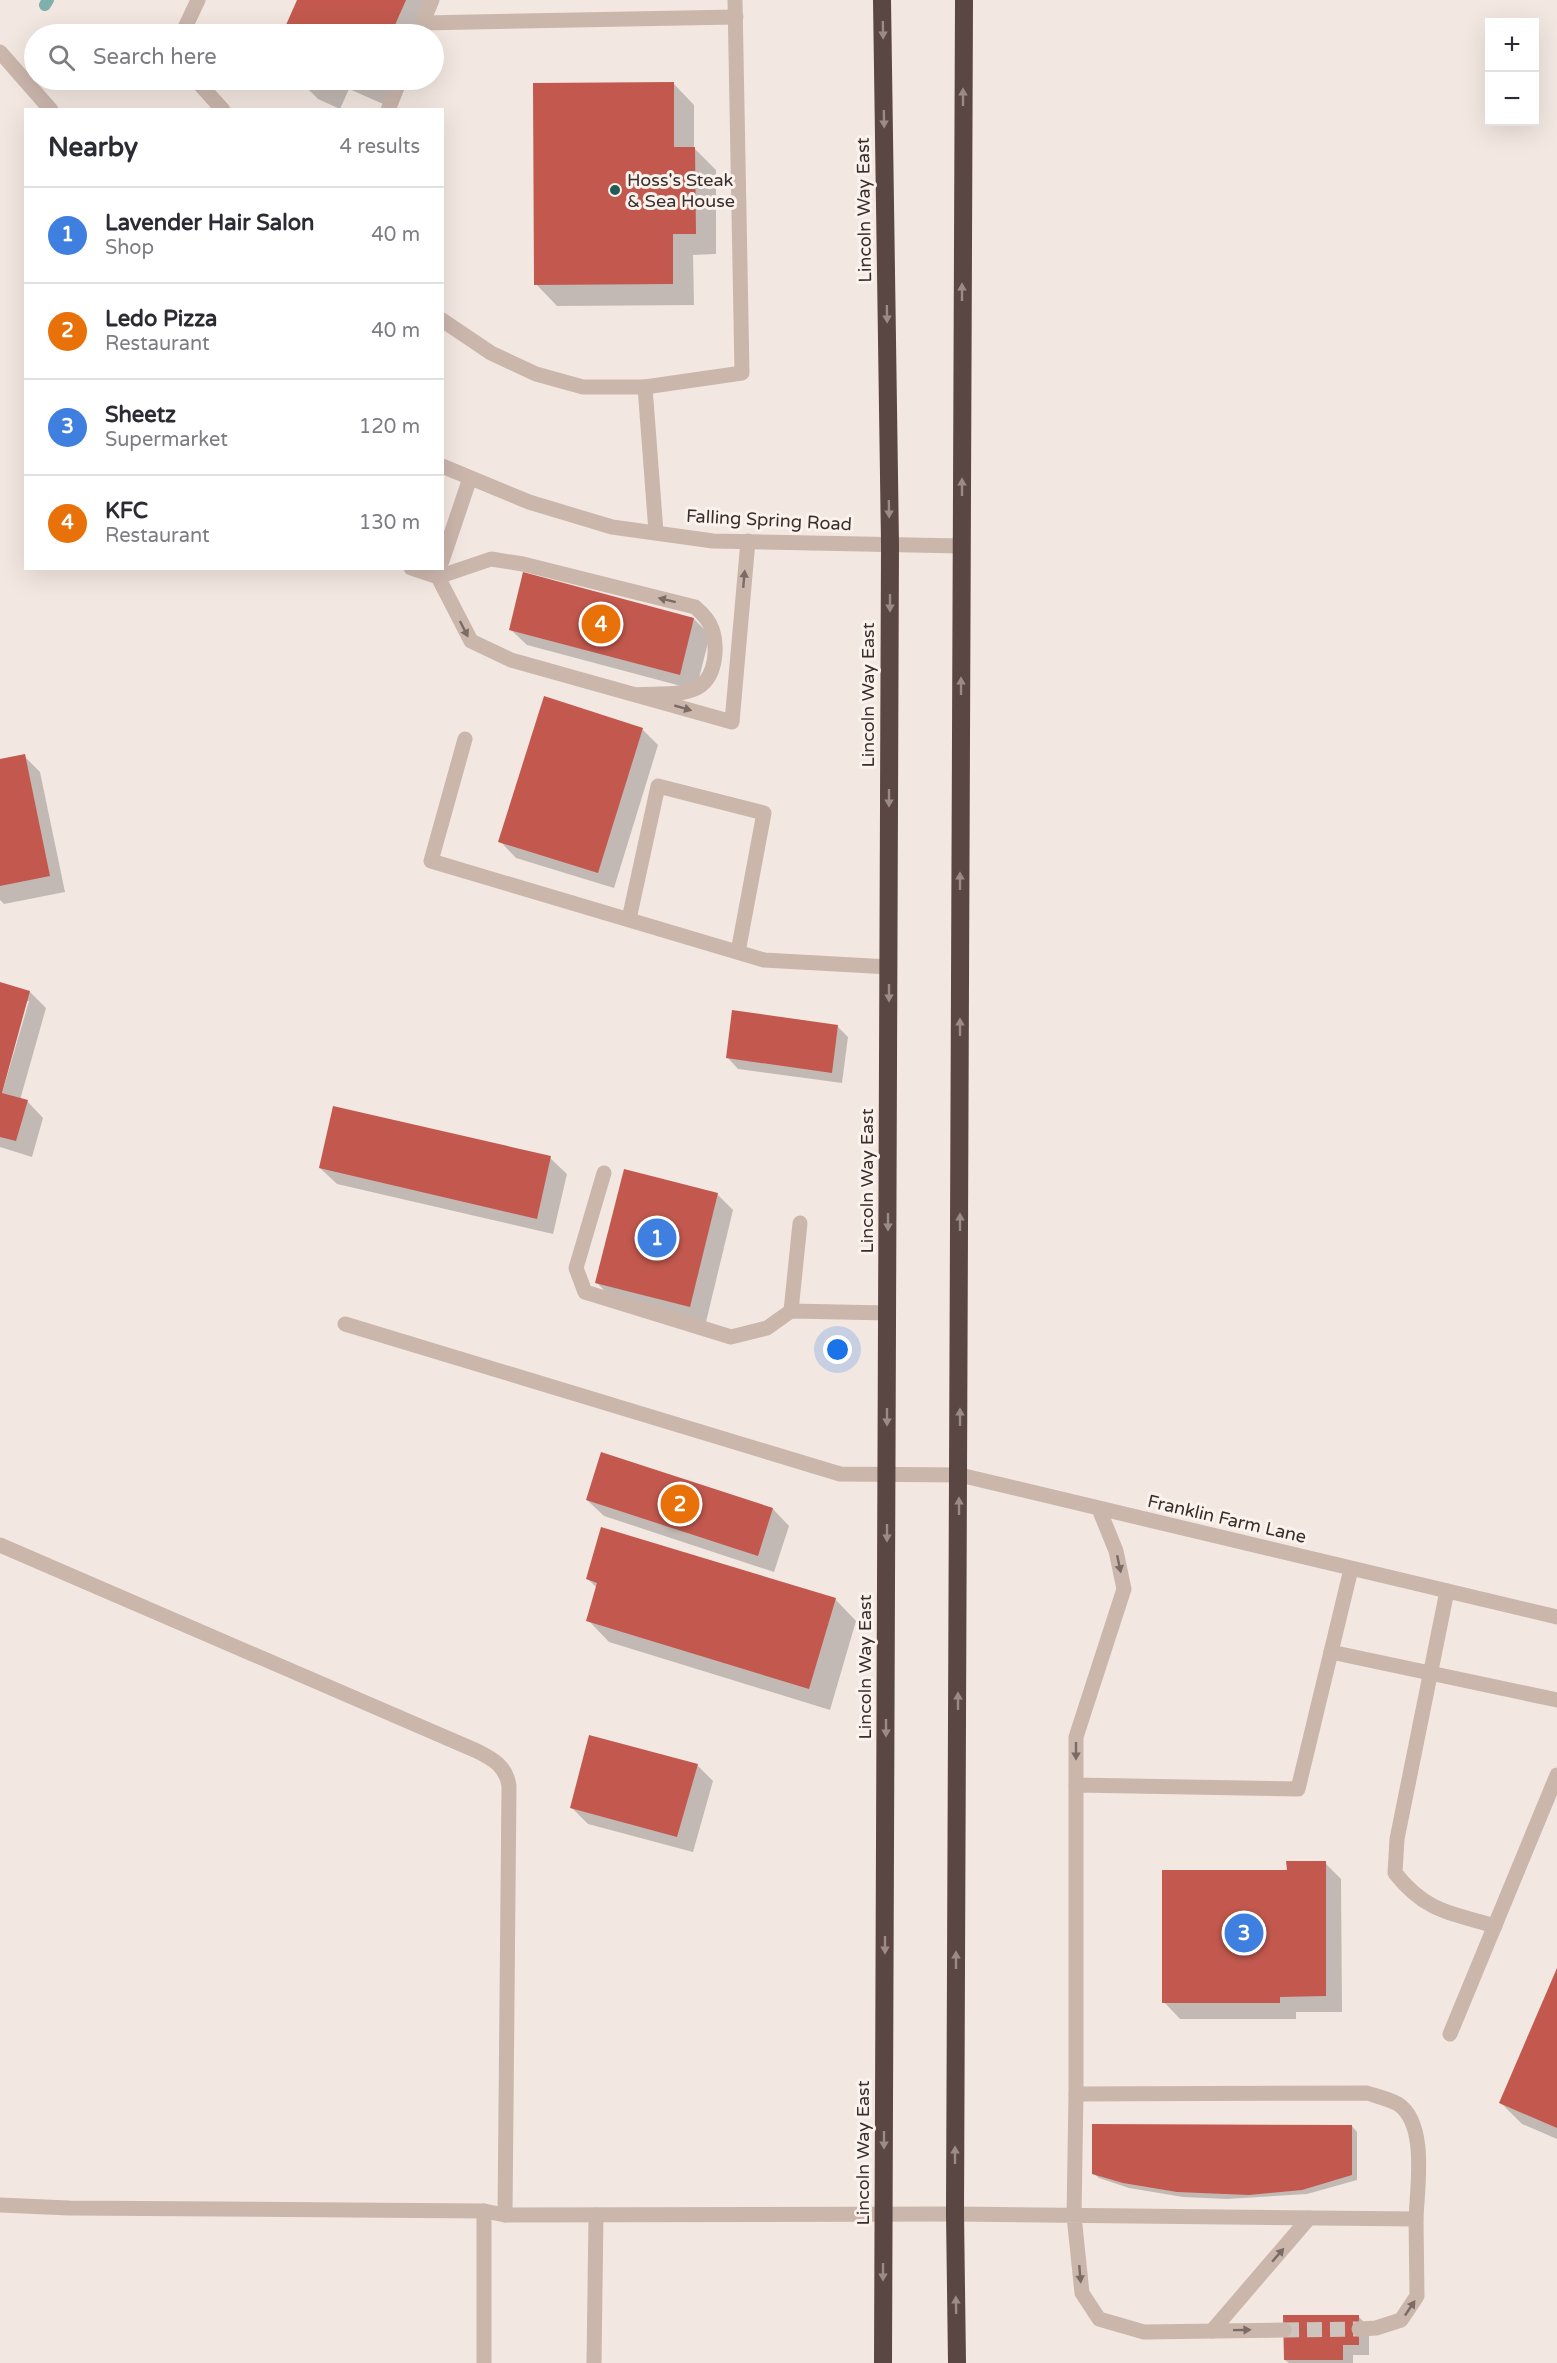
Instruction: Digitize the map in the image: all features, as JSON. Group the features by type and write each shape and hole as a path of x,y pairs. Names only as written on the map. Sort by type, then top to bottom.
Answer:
{"highway":[{"name":"Lincoln Way East","path":"882,0 890,544 883,2363"},
{"path":"957,2363 955,2214 960,1475 964,0"}],"street":[{"path":"187,24 198,0"},
{"path":"423,24 432,0"},
{"path":"444,321 491,353 536,374 583,387 645,387 742,373 735,0"},
{"path":"444,28 736,17"},
{"path":"0,52 24,79"},
{"path":"33,90 49,108"},
{"path":"205,90 221,108"},
{"path":"389,108 396,90"},
{"path":"645,387 656,532"},
{"name":"Falling Spring Road","path":"444,467 529,502 601,524 713,541 961,546"},
{"path":"444,555 470,478"},
{"path":"439,573 471,641 511,660 732,722 748,542"},
{"path":"422,570 439,573 491,559 523,564 695,607 704,615 712,629 715,649 713,670 700,686 684,692 635,694"},
{"path":"465,739 431,861 764,960 889,967"},
{"path":"629,919 658,786 764,813 738,952"},
{"path":"604,1173 576,1268 585,1292 731,1337 767,1328 791,1311 888,1313"},
{"path":"791,1311 800,1223"},
{"name":"Franklin Farm Lane","path":"345,1324 840,1474 960,1475 1557,1617"},
{"path":"1099,1509 1116,1551 1124,1589 1076,1737 1074,2216 1082,2293 1100,2319 1144,2332 1284,2330"},
{"path":"0,1545 477,1751 499,1763 508,1777 509,1786 505,2215"},
{"path":"1076,1785 1298,1789 1351,1569"},
{"path":"1447,1591 1397,1839 1395,1873 1409,1890 1432,1907 1495,1926"},
{"path":"1331,1652 1557,1701"},
{"path":"1450,2034 1557,1775"},
{"path":"1076,2094 1367,2093 1398,2104 1412,2120 1419,2143 1416,2219 1417,2296 1401,2320 1376,2328 1359,2329"},
{"path":"0,2205 81,2208 484,2211 505,2215 955,2214 1416,2219"},
{"path":"484,2211 484,2363"},
{"path":"594,2363 596,2215"},
{"path":"1212,2331 1310,2218"}],"building":[{"path":"297,0 406,0 395,24 286,24"},
{"name":"Hoss's Steak & Sea House","path":"674,82 674,147 695,147 696,234 673,234 673,284 534,285 533,83"},
{"path":"523,572 694,618 680,675 509,630"},
{"path":"544,696 643,728 598,873 498,842"},
{"path":"25,754 50,876 0,886 0,759"},
{"path":"0,982 30,991 2,1093 28,1100 16,1141 0,1137"},
{"path":"732,1010 838,1025 832,1073 726,1058"},
{"path":"333,1106 551,1156 537,1219 319,1168"},
{"path":"624,1169 718,1193 690,1307 595,1283"},
{"path":"601,1452 773,1508 758,1556 586,1500"},
{"path":"601,1527 836,1598 809,1689 586,1621 597,1583 586,1579"},
{"path":"589,1735 698,1764 677,1837 570,1808"},
{"path":"1286,1861 1326,1861 1326,1996 1280,1997 1280,2003 1162,2003 1162,1870 1287,1870"},
{"path":"1557,1968 1557,2128 1499,2103"},
{"path":"1092,2124 1352,2125 1352,2175 1302,2190 1249,2195 1177,2192 1123,2183 1092,2174"},
{"path":"1283,2315 1359,2315 1359,2345 1343,2345 1343,2360 1284,2360"}],"waterway":[{"path":"45,5 48,0"}],"tunnel":[{"path":"1284,2330 1359,2329"}],"place":[{"name":"Hoss's Steak & Sea House","path":"615,190"},
{"name":"KFC","path":"601,624"},
{"name":"Lavender Hair Salon","path":"657,1238"},
{"name":"Ledo Pizza","path":"680,1504"},
{"name":"Sheetz","path":"1244,1933"}]}
